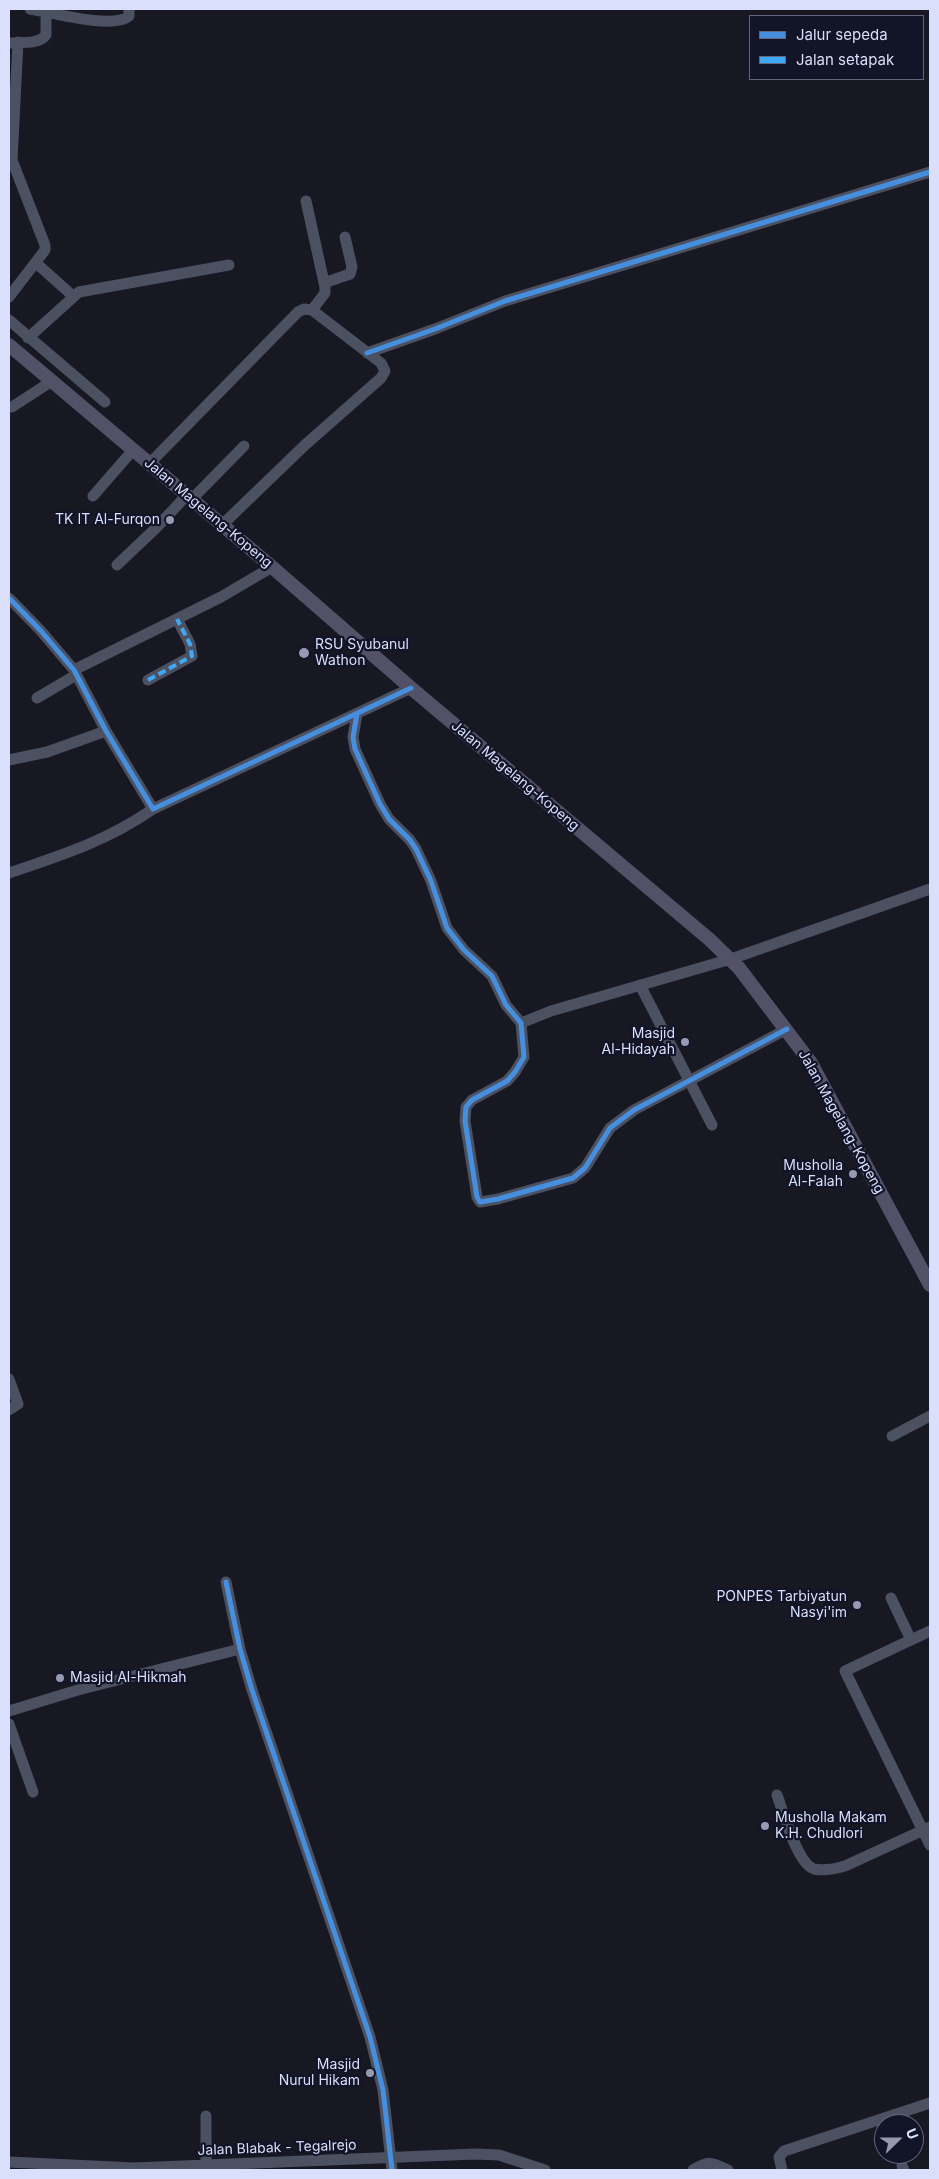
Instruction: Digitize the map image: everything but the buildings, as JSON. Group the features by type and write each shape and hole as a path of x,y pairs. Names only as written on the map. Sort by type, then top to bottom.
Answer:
{"main road":[{"name":"Jalan Magelang-Kopeng","path":"9,345 150,463 731,960 787,1029 811,1063 930,1285"}],"street":[{"path":"30,9 123,20 128,16 129,9"},
{"path":"9,297 45,250 45,245 12,160 13,42 37,41 44,38 46,35 46,10"},
{"path":"367,353 436,329 505,300 930,172"},
{"path":"306,201 325,293 312,310"},
{"path":"324,283 350,274 352,267 346,237"},
{"path":"36,263 73,296"},
{"path":"28,338 73,296 87,289 229,265"},
{"path":"150,463 298,312 304,309 312,310 384,367 381,378 305,446 222,525"},
{"path":"9,320 105,402"},
{"path":"12,407 52,381"},
{"path":"117,565 244,446"},
{"path":"93,496 133,450"},
{"path":"37,698 75,673 221,597 272,567"},
{"path":"9,598 41,631 75,673 106,731 154,809"},
{"path":"148,680 192,656 190,644 177,619"},
{"path":"9,872 99,841 133,823 154,809 411,688"},
{"path":"357,714 353,737 354,749 380,804 389,818 416,849 431,881 447,928 464,950 492,976 506,1005 521,1023 524,1057 515,1072 506,1081 472,1100 466,1108 465,1121 477,1197 480,1202 498,1199 573,1178 585,1168 610,1128 634,1110 787,1029"},
{"path":"9,760 47,752 106,731"},
{"path":"521,1023 551,1011 731,960 930,889"},
{"path":"640,986 712,1125"},
{"path":"9,1379 18,1404 9,1410"},
{"path":"892,1436 930,1416"},
{"path":"226,1582 240,1649 252,1690 370,2037 383,2090 392,2170"},
{"path":"891,1598 911,1640"},
{"path":"930,1631 845,1671 927,1829 930,1844"},
{"path":"9,1711 78,1690 240,1649"},
{"path":"9,1724 33,1792"},
{"path":"777,1795 801,1858 814,1869 834,1869 845,1866 927,1829"},
{"path":"782,2170 779,2157 784,2151 930,2103"},
{"path":"206,2116 206,2166"},
{"name":"Jalan Blabak - Tegalrejo","path":"9,2162 28,2166 134,2168 206,2166 244,2168 442,2154 499,2155 545,2170"},
{"path":"693,2170 706,2162 712,2162 728,2170"}],"marked path":[{"path":"148,680 192,656 190,644 177,619"}],"cycle path":[{"path":"367,353 435,329 505,301 930,172"},
{"path":"9,598 41,631 74,670 106,731 153,809 411,688"},
{"path":"357,714 353,737 355,749 380,804 389,819 410,840 416,849 431,881 447,928 464,950 492,976 506,1005 521,1023 524,1057 515,1072 507,1081 472,1100 466,1107 465,1121 477,1197 480,1202 498,1199 573,1178 585,1168 610,1128 634,1110 787,1029"},
{"path":"226,1582 240,1649 252,1690 370,2037 383,2090 392,2170"}],"place":[{"name":"TK IT Al-Furqon","path":"170,520"},
{"name":"RSU Syubanul Wathon","path":"304,653"},
{"name":"Masjid Al-Hidayah","path":"685,1042"},
{"name":"Musholla Al-Falah","path":"853,1174"},
{"name":"PONPES Tarbiyatun Nasyi'im","path":"857,1605"},
{"name":"Masjid Al-Hikmah","path":"60,1678"},
{"name":"Musholla Makam K.H. Chudlori","path":"765,1826"},
{"name":"Masjid Nurul Hikam","path":"370,2073"}]}
